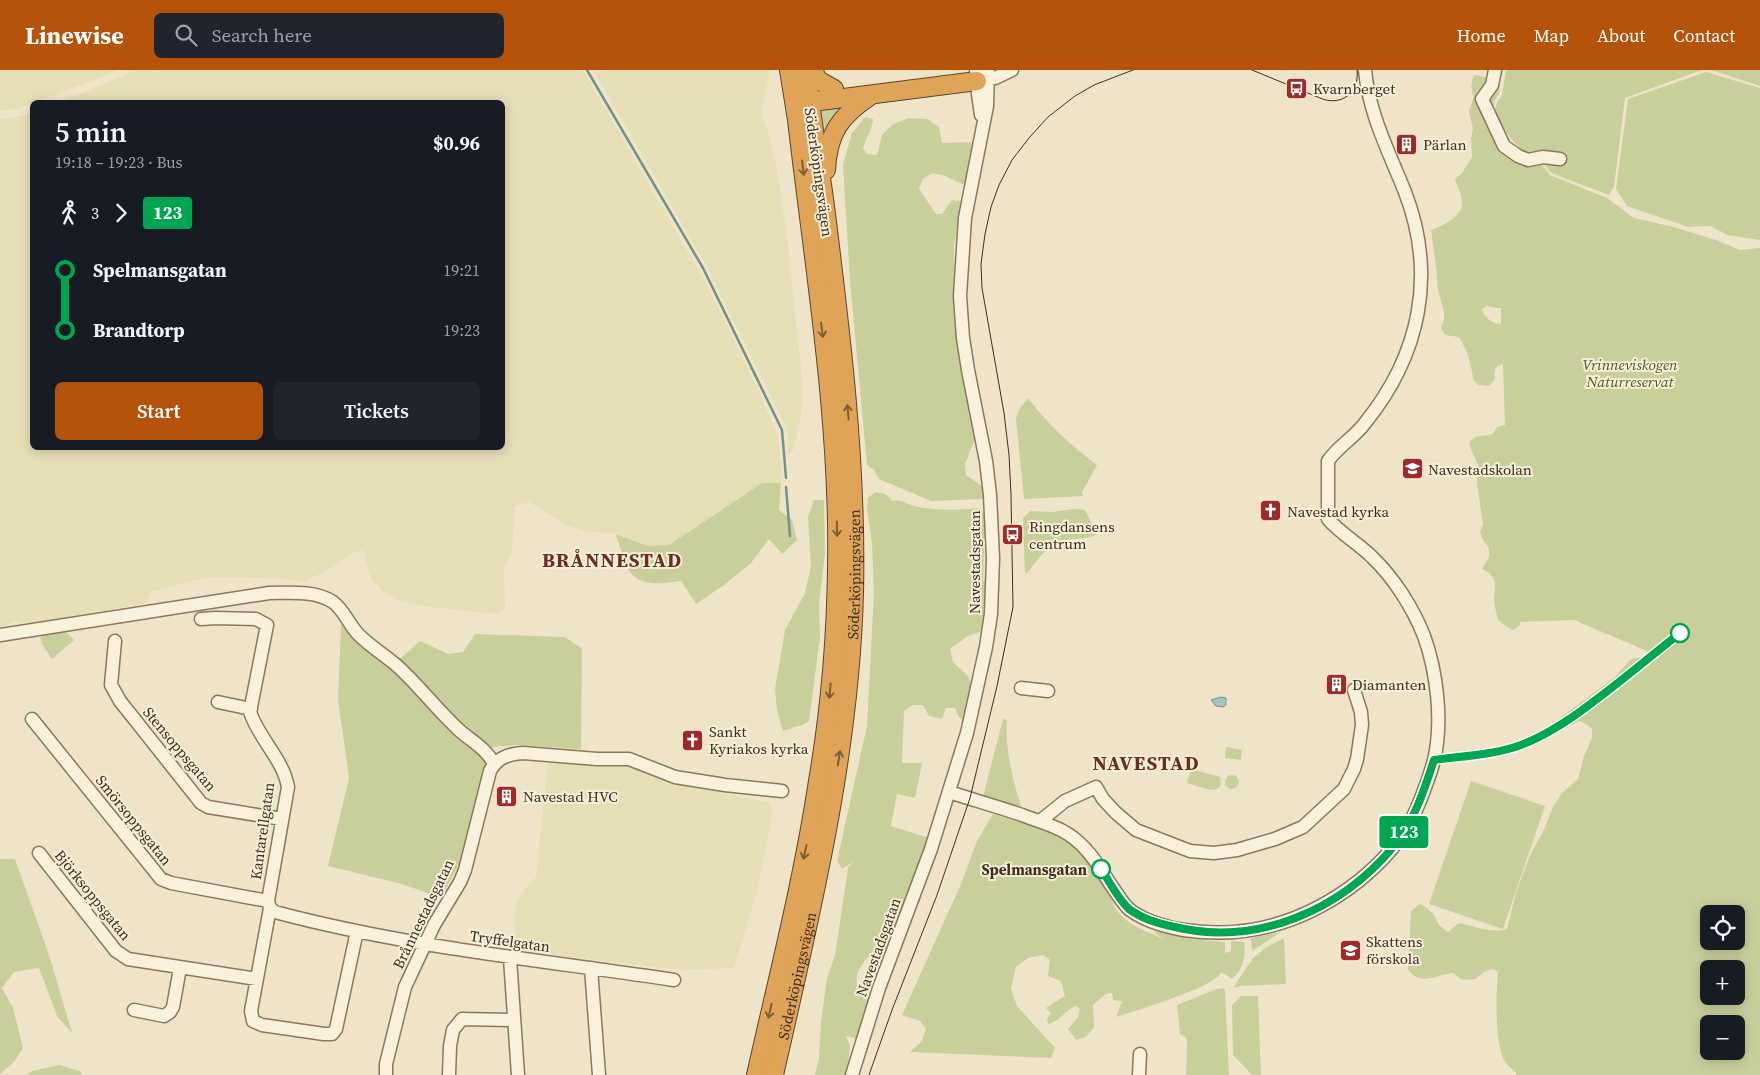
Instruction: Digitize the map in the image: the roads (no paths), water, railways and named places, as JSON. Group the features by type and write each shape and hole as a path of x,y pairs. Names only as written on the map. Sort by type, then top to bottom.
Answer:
{"highway":[{"name":"Söderköpingsvägen","path":"774,1075 826,834 842,735 851,648 855,548 852,470 844,364 806,70"},
{"path":"813,70 818,80 834,89"},
{"name":"Söderköpingsvägen","path":"756,1075 809,832 818,780 829,704 836,612 837,558 832,429 797,120 790,74"},
{"path":"790,74 809,98 820,101 872,94 980,74"},
{"path":"797,120 800,110 809,98 818,93 834,89 980,74"},
{"path":"825,206 827,161 829,146 835,130 853,107 872,94"}],"street":[{"path":"980,74 995,78 1010,70"},
{"path":"950,792 1040,821 1067,834 1082,845 1095,859 1120,900 1130,910 1157,923 1184,930 1230,933 1253,930 1286,922 1316,910 1368,873 1407,828 1421,798 1434,760 1438,723 1434,673 1424,635 1403,596 1373,558 1328,519 1328,460 1364,426 1394,383 1412,337 1422,278 1422,263 1414,218 1374,118 1365,70"},
{"path":"1495,70 1492,85 1482,99 1504,146 1518,156 1528,160 1544,157 1560,159"},
{"name":"Navestadsgatan","path":"852,1075 880,988 900,937 950,792 979,682 991,614 993,531 990,495 986,461 968,370 960,296 967,200 983,122 980,74"},
{"path":"0,635 269,593 300,593 320,596 333,602 358,635 395,664 460,731 490,755 494,764 513,754 523,753 597,759 629,759 675,776 725,785 782,791"},
{"path":"200,620 216,618 256,620 267,625 251,709 218,702"},
{"name":"Stensoppsgatan","path":"115,641 111,685 120,701 201,803 208,807 282,819"},
{"path":"1021,688 1048,691"},
{"path":"1040,821 1066,801 1096,786 1115,812 1136,830 1190,851 1214,853 1237,850 1251,847 1292,832 1311,821 1328,802 1344,789 1354,769 1362,726 1354,690"},
{"name":"Kantarellgatan","path":"251,709 254,722 285,773 288,787 251,1011 253,1021 262,1025 332,1034 336,1029 357,931"},
{"name":"Smörsoppsgatan","path":"32,719 160,879 172,884 269,904"},
{"name":"Brånnestadsgatan","path":"386,1075 386,1064 405,987 434,925 460,882 490,771 494,764"},
{"name":"Björksoppsgatan","path":"39,853 121,955 128,959 257,979"},
{"path":"269,904 275,912 357,931 426,944"},
{"name":"Tryffelgatan","path":"426,944 510,958 674,980"},
{"path":"510,958 518,1075"},
{"path":"134,1010 164,1016 170,1012 173,1007 180,968"},
{"path":"591,968 600,1075"},
{"path":"449,1075 450,1046 453,1030 462,1019 514,1020"},
{"path":"1139,1075 1140,1054"}],"water":[{"path":"1221,697 1226,698 1226,705 1223,707 1216,706 1211,700"}],"waterway":[{"path":"587,70 703,268 782,430 786,478"},
{"path":"786,487 790,536"}],"tram line":[{"path":"869,1075 937,895 970,798 997,686 1013,607 1009,455 1004,413 982,288 981,264 991,207 999,185 1012,160 1048,117 1075,96 1094,85 1133,70"},
{"path":"1252,70 1320,98 1335,101 1348,96 1352,91 1357,78 1357,70"}],"place":[{"name":"Kvarnberget","path":"1297,88"},
{"name":"Pärlan","path":"1407,144"},
{"name":"Navestadskolan","path":"1412,469"},
{"name":"Navestad kyrka","path":"1271,511"},
{"name":"Ringdansens centrum","path":"1013,535"},
{"name":"Diamanten","path":"1336,684"},
{"name":"Sankt Kyriakos kyrka","path":"693,740"},
{"name":"Navestad HVC","path":"507,796"},
{"name":"Spelmansgatan","path":"1101,869"},
{"name":"Skattens förskola","path":"1350,950"}],"district":[{"name":"BRÅNNESTAD","path":"612,560"},
{"name":"NAVESTAD","path":"1146,763"}],"park label":[{"name":"Vrinneviskogen Naturreservat","path":"1630,372"}]}
